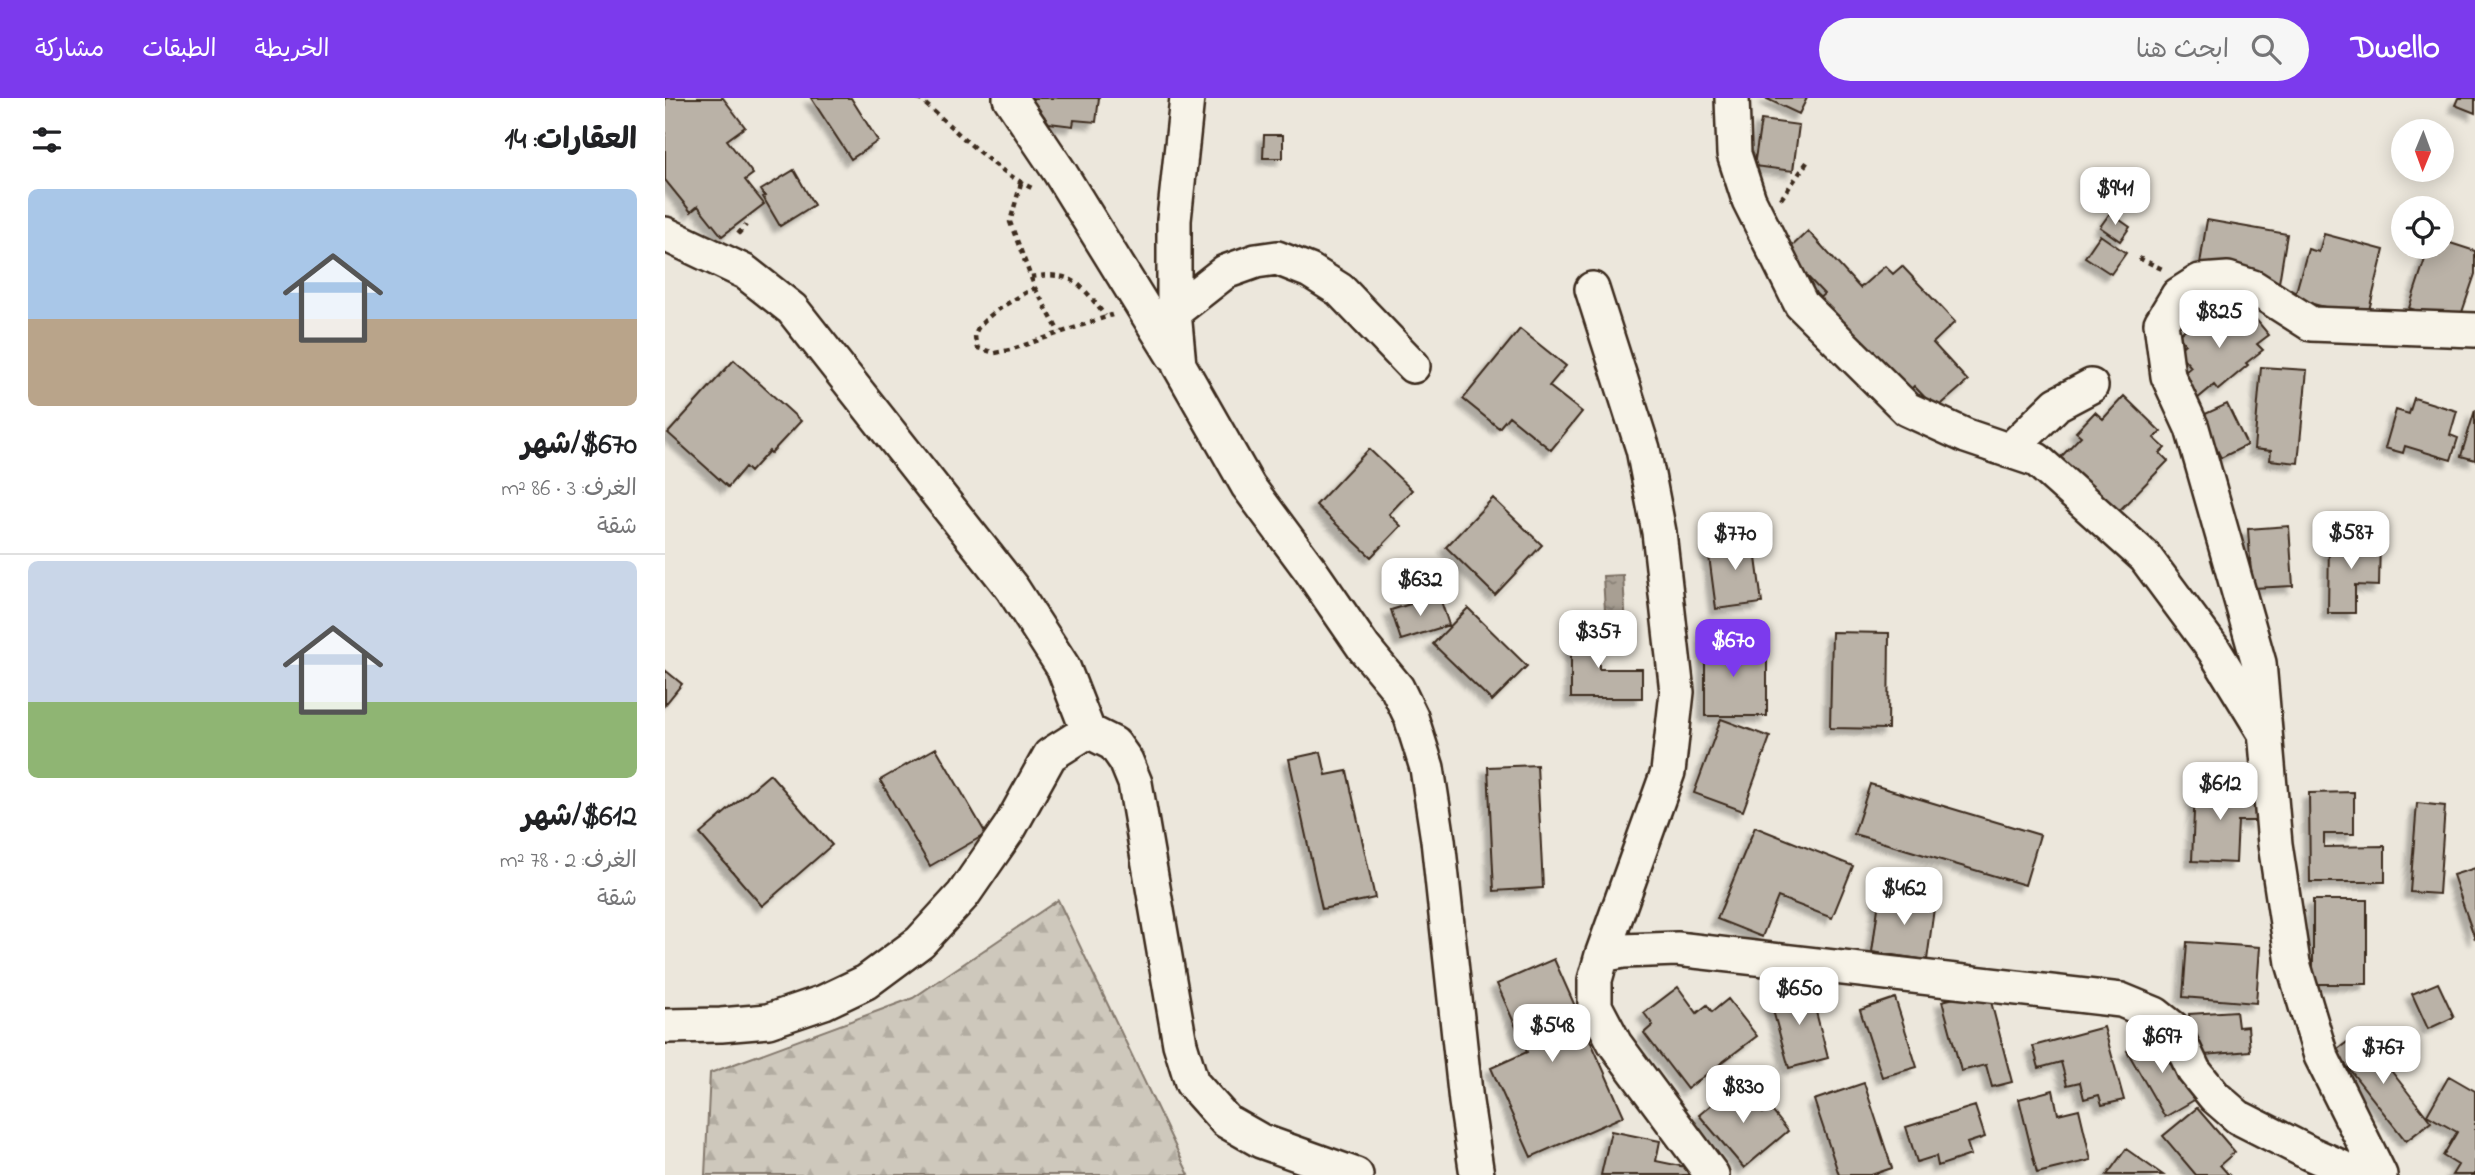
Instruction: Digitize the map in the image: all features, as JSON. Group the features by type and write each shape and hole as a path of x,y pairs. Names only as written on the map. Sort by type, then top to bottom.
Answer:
{"street":[{"path":"1010,98 1159,310 1179,365 1248,486 1364,648 1397,688 1411,718 1427,768 1438,840 1476,1175"},
{"path":"1159,310 1174,220 1187,98"},
{"path":"1732,98 1734,154 1749,200 1801,304 1907,409 1966,436 2037,460 2145,557 2214,650 2266,735"},
{"path":"665,234 744,272 792,309 1012,588 1063,667 1088,731 1114,744 1126,761 1135,783 1177,1030 1192,1083 1226,1121 1261,1140 1356,1175"},
{"path":"1159,310 1225,272 1256,261 1277,258 1310,271 1340,290 1413,366"},
{"path":"2380,1175 2321,1056 2293,963 2275,844 2259,663 2192,428 2168,376 2161,323 2178,295 2200,281 2228,279 2253,286 2311,324 2475,330"},
{"path":"1592,289 1643,450 1659,532 1677,692 1668,772 1602,955 1595,980 1595,1006 1615,1044 1712,1175"},
{"path":"2009,452 2057,404 2091,386"},
{"path":"665,1026 768,1021 824,1002 866,982 920,942 963,895 1010,827 1049,755 1088,731"},
{"path":"1602,955 1623,951 1677,949 2122,1000 2155,1014 2174,1029 2194,1072 2215,1097 2238,1117 2359,1175"}],"path":[{"path":"918,98 1021,183 1043,193"},
{"path":"1761,224 1808,161"},
{"path":"1021,183 1010,222 1035,288 1059,332"},
{"path":"735,238 746,225"},
{"path":"1031,277 1060,275 1079,285 1105,316"},
{"path":"1035,288 987,318 976,330 978,348 995,353 1010,350 1105,316 1159,310"}],"green space":[{"path":"1058,900 1189,1175 705,1175 710,1073 913,998"}],"water":[{"path":"1623,575 1626,628 1606,629 1603,576"}],"building":[{"path":"665,98 723,98 745,127 727,140 753,174 745,180 764,204 722,236 698,206 691,212 665,180"},
{"path":"811,98 851,98 878,141 851,159"},
{"path":"1031,98 1099,98 1096,122 1074,120 1073,126 1049,123"},
{"path":"1765,98 1807,98 1799,114"},
{"path":"2458,98 2475,98 2475,113 2455,105"},
{"path":"1761,120 1799,125 1793,171 1754,166"},
{"path":"1264,135 1283,135 1283,158 1263,158"},
{"path":"794,170 814,205 780,226 761,190"},
{"path":"2110,213 2130,227 2120,241 2100,227"},
{"path":"2207,220 2287,234 2279,283 2199,270"},
{"path":"1808,231 1860,288 1885,266 1893,274 1902,266 1955,322 1933,343 1968,381 1936,409 1914,386 1901,399 1812,304 1824,294 1785,253"},
{"path":"2324,234 2384,250 2367,318 2294,299 2308,249 2319,252"},
{"path":"2100,235 2126,253 2111,274 2085,257"},
{"path":"2454,244 2475,251 2475,274 2458,324 2409,308 2425,259 2454,259"},
{"path":"2249,311 2269,335 2257,344 2263,350 2218,390 2214,385 2197,399 2179,377 2191,367 2177,351 2185,344 2178,335 2208,312 2218,324 2234,312 2240,319"},
{"path":"1520,329 1566,366 1549,386 1582,412 1551,450 1509,416 1499,428 1463,399"},
{"path":"734,360 801,421 750,472 745,467 728,487 668,433"},
{"path":"2261,367 2307,370 2298,463 2270,460 2271,451 2254,449"},
{"path":"2124,396 2161,432 2154,438 2165,448 2160,453 2168,461 2114,516 2057,461 2081,436 2076,432 2095,412 2103,419"},
{"path":"2414,398 2457,411 2450,435 2458,438 2451,460 2405,446 2403,453 2385,448 2396,410 2409,414"},
{"path":"2227,404 2247,445 2221,458 2201,416"},
{"path":"2475,410 2475,460 2461,456"},
{"path":"1369,449 1412,490 1389,514 1401,526 1371,557 1316,505"},
{"path":"1493,498 1542,545 1495,595 1446,547"},
{"path":"2289,526 2293,586 2252,588 2248,529"},
{"path":"1753,535 1762,603 1716,609 1707,541"},
{"path":"2329,539 2380,540 2379,586 2355,585 2355,613 2328,613"},
{"path":"1439,595 1449,625 1401,640 1391,610"},
{"path":"1468,608 1527,666 1492,701 1433,644"},
{"path":"1571,625 1599,625 1599,669 1642,669 1642,698 1571,698"},
{"path":"1705,631 1735,631 1735,659 1767,659 1767,716 1705,716"},
{"path":"1832,632 1889,633 1888,729 1830,728"},
{"path":"665,670 682,684 665,705"},
{"path":"1721,719 1770,737 1743,811 1694,793"},
{"path":"936,748 986,834 930,866 880,780"},
{"path":"1321,752 1326,775 1347,771 1375,898 1322,909 1289,759"},
{"path":"1537,765 1543,888 1494,891 1488,767"},
{"path":"770,774 832,845 762,906 700,834"},
{"path":"1870,784 2040,835 2025,885 1854,834"},
{"path":"2195,787 2257,789 2256,821 2238,821 2236,863 2192,861"},
{"path":"2354,792 2354,834 2324,834 2324,847 2385,846 2385,882 2310,882 2309,793"},
{"path":"2417,803 2445,806 2439,894 2410,892"},
{"path":"1755,827 1853,866 1832,918 1778,897 1762,937 1717,919"},
{"path":"2475,868 2475,939 2453,875"},
{"path":"1880,893 1935,901 1927,960 1872,952"},
{"path":"2313,900 2367,900 2367,984 2313,984"},
{"path":"2187,942 2260,947 2256,1003 2183,997"},
{"path":"1554,959 1624,1116 1531,1157 1491,1068 1527,1052 1497,984"},
{"path":"2438,983 2454,1017 2428,1029 2412,994"},
{"path":"1809,985 1828,1058 1789,1068 1769,996"},
{"path":"1678,987 1697,1013 1707,1005 1712,1012 1728,999 1757,1036 1687,1089 1644,1033 1653,1025 1644,1013"},
{"path":"1988,990 2012,1082 1992,1087 1986,1065 1961,1071 1942,1001"},
{"path":"1895,998 1917,1067 1882,1077 1860,1010"},
{"path":"2236,1011 2238,1027 2248,1026 2250,1051 2193,1056 2189,1014"},
{"path":"2104,1027 2124,1100 2102,1105 2099,1095 2084,1099 2080,1082 2067,1085 2061,1062 2039,1068 2033,1046"},
{"path":"2361,1032 2431,1122 2406,1141 2335,1051"},
{"path":"2158,1034 2196,1099 2165,1117 2127,1051"},
{"path":"2449,1076 2475,1091 2475,1175 2452,1175 2458,1165 2443,1156 2457,1132 2427,1115"},
{"path":"1737,1083 1763,1113 1769,1107 1788,1131 1744,1168 1699,1115"},
{"path":"1864,1083 1892,1168 1871,1175 1839,1175 1814,1100"},
{"path":"2053,1090 2058,1114 2079,1109 2091,1160 2037,1173 2019,1099"},
{"path":"1975,1106 1985,1137 1967,1143 1971,1155 1938,1166 1936,1156 1917,1162 1906,1127"},
{"path":"2197,1108 2235,1152 2220,1165 2229,1175 2196,1175 2163,1136"},
{"path":"1611,1131 1660,1141 1656,1161 1700,1170 1699,1175 1601,1175"},
{"path":"2126,1149 2163,1175 2107,1175"}]}
